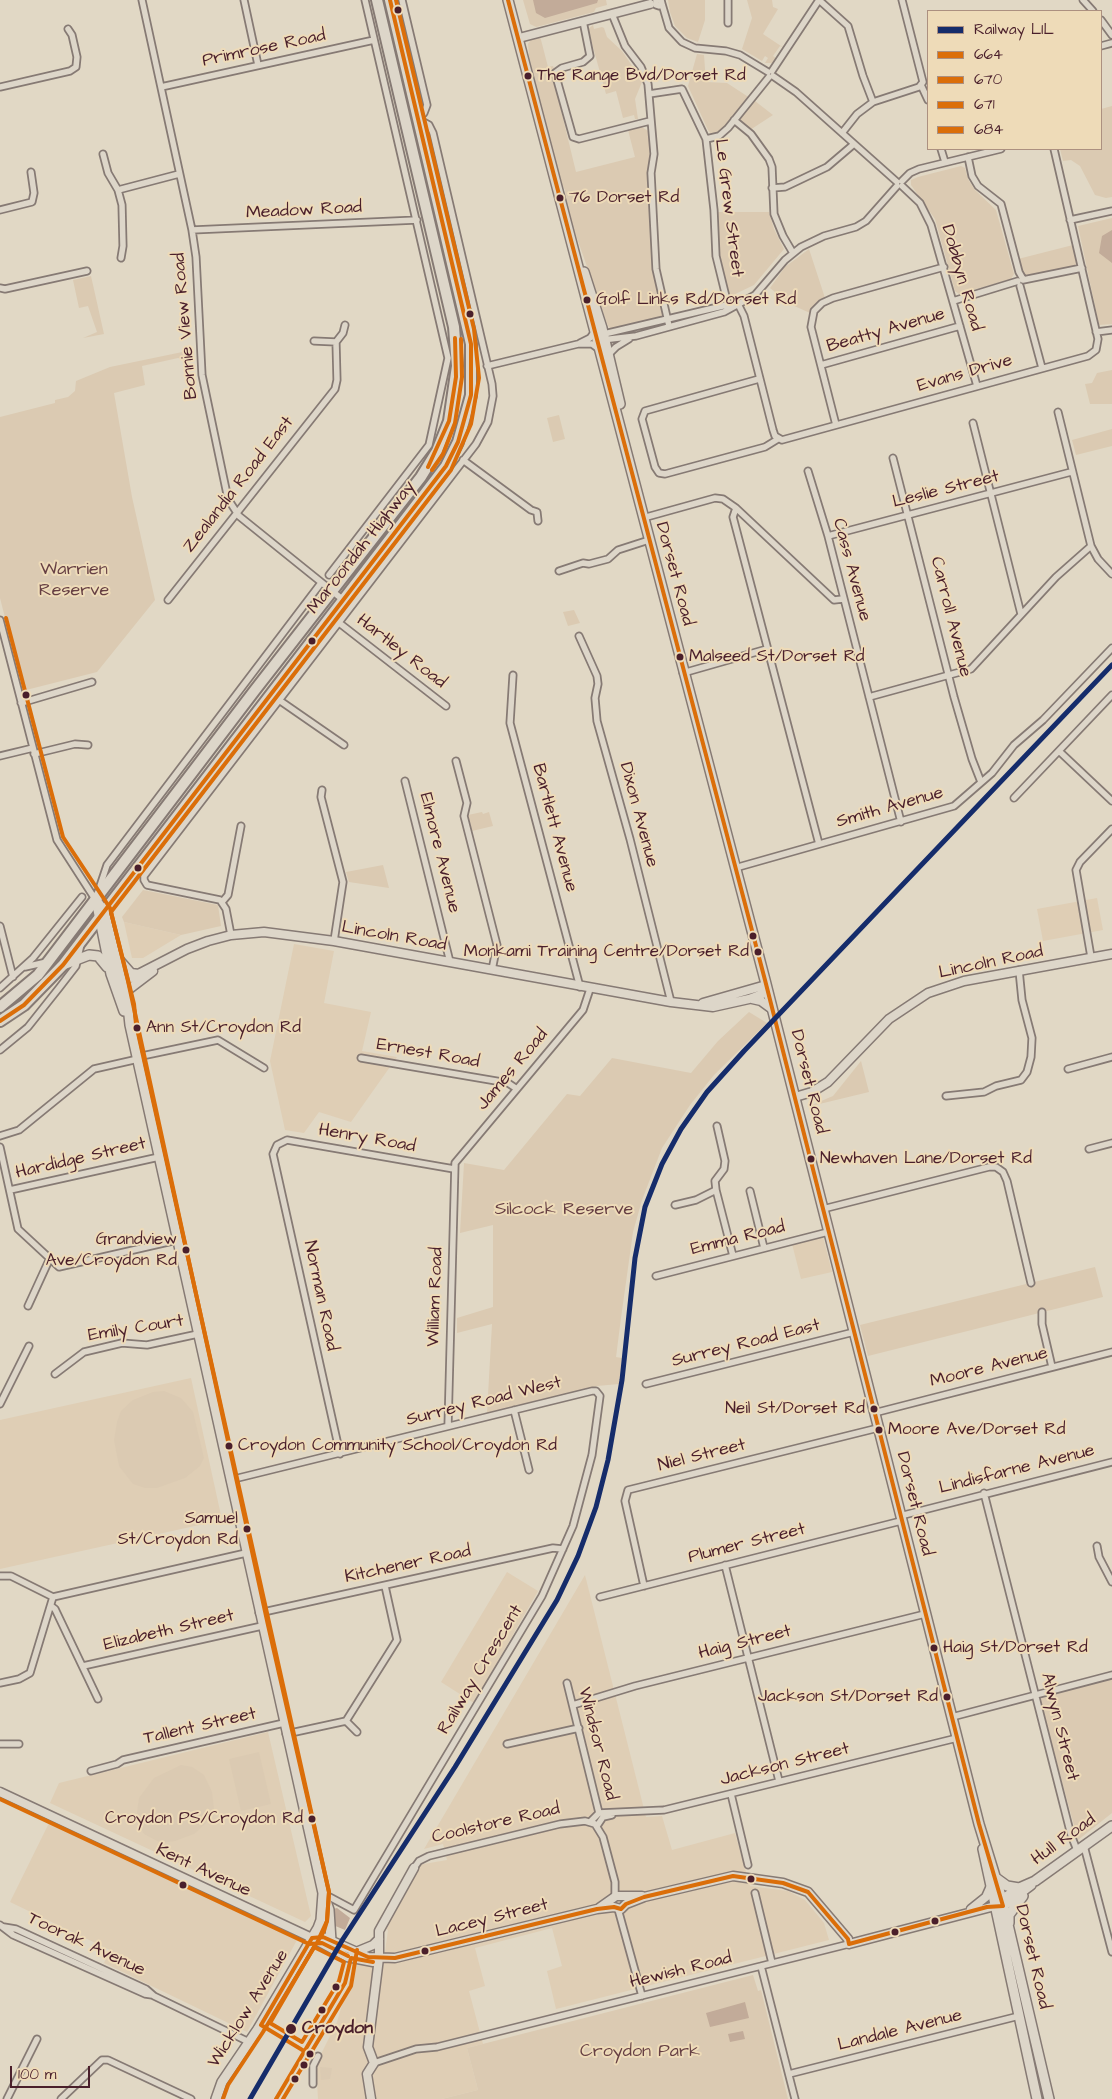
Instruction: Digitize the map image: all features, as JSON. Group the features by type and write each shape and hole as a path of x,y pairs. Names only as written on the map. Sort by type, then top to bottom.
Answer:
{"highway":[{"name":"Maroondah Highway","path":"0,1007 23,990 49,962 255,690 421,477 438,451 448,422 455,387 456,352 454,327 377,0"},
{"name":"Maroondah Highway","path":"0,1021 24,1005 62,965 446,466 458,442 469,404 473,378 468,330 390,0"}],"main road":[{"name":"Dorset Road","path":"508,0 567,228 591,289 601,341 617,384 629,466 767,988 979,1824 996,1878 1019,2016 1037,2099"},
{"path":"519,38 614,14 634,4 659,3"},
{"path":"95,899 115,954 119,984 138,1058 286,1734 323,1893 329,1910 331,1941"},
{"path":"101,914 111,974"},
{"name":"Lincoln Road","path":"119,984 172,956 208,940 231,935 264,932 334,941 590,989 671,1002 713,1006 748,999 767,988"},
{"path":"115,954 128,970 134,974 139,974"},
{"name":"Lincoln Road","path":"795,1097 812,1092 828,1082 889,1019 915,1000 957,982 1112,954"},
{"path":"62,965 79,958 98,956 119,984 126,997 130,1025"},
{"name":"Lincoln Road","path":"126,997 128,990 172,956"},
{"name":"Lincoln Road","path":"699,1004 767,988"},
{"path":"748,999 761,1001 772,1010"},
{"name":"Kent Avenue","path":"0,1792 312,1938 347,1957 379,1960"},
{"name":"Dorset Road","path":"979,1824 990,1888 1000,1904 1008,1926 1049,2099"},
{"name":"Hull Road","path":"1000,1904 1112,1826"},
{"path":"371,2099 367,2074 374,2063 368,2047 382,1922 414,1868"},
{"name":"Lacey Street","path":"379,1960 394,1958 733,1876 783,1883 799,1888 814,1897 848,1939 849,1944"},
{"path":"996,1878 1007,1886 1022,1890 1009,1915 1008,1926"},
{"path":"963,1914 979,1904 990,1888"},
{"name":"Wicklow Avenue","path":"216,2099 222,2082 250,2042 312,1938 321,1920 323,1893"},
{"name":"Hewish Road","path":"849,1944 1000,1904"},
{"name":"Kent Avenue","path":"312,1938 323,1938 379,1960"},
{"path":"356,1952 373,1945 379,1939"},
{"path":"1047,2087 1055,2099"}],"street":[{"name":"Bonnie View Road","path":"142,0 192,230 196,257 202,375 228,499 236,512 342,600"},
{"path":"244,0 258,65"},
{"path":"329,575 418,462 429,445 434,431 448,358 365,0"},
{"path":"394,124 418,119 424,113 427,105 402,0"},
{"path":"728,0 728,23"},
{"path":"902,0 923,79 921,85 927,98"},
{"path":"1083,0 1092,10"},
{"path":"706,139 719,136 734,120 770,74 818,1 845,21 851,31 867,87 874,101"},
{"name":"Dobbyn Road","path":"659,3 669,28 688,45 700,49 733,53 770,74 796,92 914,196 926,213 944,267 976,386"},
{"path":"614,14 625,46 644,72 649,94 654,154 651,173 656,269 669,326"},
{"path":"582,22 589,59 562,68 555,74 573,137 579,139 650,121"},
{"path":"1102,22 1112,30"},
{"path":"1102,22 1112,36"},
{"path":"0,87 62,73 76,67 77,57 72,36 68,30"},
{"name":"Primrose Road","path":"161,87 374,40"},
{"path":"840,132 874,101 921,85"},
{"name":"Le Grew Street","path":"649,94 682,90 706,139 714,210 716,256 728,307"},
{"path":"231,935 222,902 214,898 147,885 144,876 451,476 484,432 488,422 493,396 464,265 433,133 429,125 418,119"},
{"path":"734,120 751,134 767,155 772,167 772,188 776,220 793,253"},
{"path":"772,188 785,187 827,167 841,156 852,143"},
{"path":"941,150 945,162"},
{"path":"578,344 592,344 667,319 738,304 761,289 776,269 793,253 814,240 861,224 914,171 997,150"},
{"name":"Evans Drive","path":"759,379 645,411 642,419 655,467 659,473 665,474 765,447 778,439 787,439 1091,354 1096,350 1098,344 1096,332 1054,150"},
{"path":"103,154 108,173 118,190 122,213 123,246 121,258"},
{"path":"968,157 972,176 978,186 1001,204 1042,368"},
{"path":"0,210 32,202 34,193 31,172"},
{"path":"118,190 179,174"},
{"path":"1070,220 1112,211"},
{"name":"Meadow Road","path":"192,230 417,220"},
{"path":"449,249 464,265"},
{"path":"836,425 811,327 814,311 822,303 834,298 944,267"},
{"path":"953,301 1021,282 1082,268"},
{"path":"0,288 5,289 87,271"},
{"path":"738,304 744,316 773,430 778,439"},
{"path":"487,366 578,344 590,338 619,344 636,336 669,326 720,314 728,307"},
{"path":"314,341 336,342 343,333 345,325"},
{"name":"Beatty Avenue","path":"821,364 960,326"},
{"path":"1096,332 1112,330"},
{"path":"601,341 636,336"},
{"name":"Zealandia Road East","path":"168,600 335,389 337,380 336,342"},
{"path":"1058,412 1071,472 1081,498 1091,546 1098,559 1112,574"},
{"path":"973,423 1021,614"},
{"name":"Carroll Avenue","path":"893,458 972,759 981,782"},
{"path":"463,460 531,510 537,512"},
{"name":"Cass Avenue","path":"808,472 828,536 870,697 881,751 901,822"},
{"name":"Leslie Street","path":"828,536 1071,472"},
{"path":"429,505 433,483 451,476"},
{"path":"643,518 714,498 723,499 736,508 834,600 843,599"},
{"path":"536,504 538,521"},
{"path":"736,508 733,517 819,844"},
{"path":"559,571 583,563 589,564 608,559 618,550 649,540"},
{"path":"870,697 971,669 1056,577 1091,546"},
{"path":"340,562 340,580"},
{"path":"95,899 107,865 321,583"},
{"path":"0,620 57,840 95,899"},
{"name":"Hartley Road","path":"338,622 446,706"},
{"name":"Dixon Avenue","path":"579,636 596,676 598,684 595,698 597,721 632,848 671,1002"},
{"name":"Smith Avenue","path":"735,868 954,806 981,782 1014,745 1043,720 1112,648"},
{"path":"683,672 767,649"},
{"path":"255,690 258,668"},
{"name":"Bartlett Avenue","path":"513,675 510,723 580,987"},
{"path":"21,703 92,682"},
{"path":"1014,798 1112,695"},
{"path":"279,700 344,745"},
{"path":"0,756 75,744 88,745"},
{"path":"1059,751 1112,802"},
{"path":"456,761 467,803 464,816 497,945 492,970"},
{"name":"Elmore Avenue","path":"405,781 450,962"},
{"path":"322,790 322,798 343,882 334,941"},
{"path":"192,795 192,812"},
{"path":"153,823 158,798"},
{"path":"222,902 228,895 240,826"},
{"path":"1091,958 1076,870 1080,862 1112,829"},
{"path":"0,988 23,968 61,925 82,897"},
{"path":"0,926 13,977"},
{"path":"0,1050 28,1027 76,966 82,939"},
{"path":"23,968 49,962"},
{"path":"946,1096 984,1092 996,1086 1021,1080 1027,1072 1032,1057 1032,1038 1025,1014 1019,970"},
{"name":"James Road","path":"454,1169 459,1158 583,1010 590,989"},
{"path":"0,1136 19,1130 94,1069 218,1040 264,1068"},
{"path":"1068,1069 1112,1057"},
{"name":"Ernest Road","path":"361,1058 508,1083 517,1089"},
{"path":"717,1126 725,1161 724,1169 715,1181 716,1190 733,1256"},
{"name":"Henry Road","path":"277,1145 287,1140 454,1169"},
{"path":"1089,1149 1112,1143"},
{"name":"Norman Road","path":"277,1145 273,1154 340,1454"},
{"path":"0,1147 18,1229 59,1267 177,1240"},
{"name":"Hardidge Street","path":"10,1190 159,1157"},
{"path":"822,1209 989,1167 999,1169 1007,1181 1031,1282"},
{"name":"William Road","path":"448,1426 454,1169"},
{"path":"675,1205 696,1200 716,1190"},
{"path":"750,1191 764,1248"},
{"name":"Emma Road","path":"656,1276 828,1232"},
{"path":"28,1306 50,1258"},
{"path":"1042,1312 1042,1324 1052,1367"},
{"name":"Surrey Road East","path":"646,1384 854,1332"},
{"name":"Emily Court","path":"55,1374 84,1352 122,1343 147,1345 198,1334"},
{"path":"0,1404 29,1346"},
{"name":"Moore Avenue","path":"874,1413 1112,1352"},
{"name":"Surrey Road West","path":"230,1480 592,1391 599,1394"},
{"name":"Railway Crescent","path":"323,1893 354,1910 515,1645 542,1596 573,1526 592,1455 601,1399 599,1394"},
{"path":"514,1410 529,1470"},
{"name":"Niel Street","path":"644,1586 625,1501 628,1490 878,1428"},
{"name":"Lindisfarne Avenue","path":"901,1518 984,1494 1112,1462"},
{"name":"Alwyn Street","path":"984,1494 1071,1835 1081,1848 1112,1952"},
{"name":"Plumer Street","path":"600,1597 901,1518"},
{"path":"1097,1546 1099,1557 1112,1582"},
{"name":"Kitchener Road","path":"259,1613 553,1548 564,1549"},
{"path":"0,1576 11,1576 53,1597 246,1553"},
{"path":"724,1565 779,1781"},
{"path":"286,1734 346,1721 397,1640 385,1586"},
{"path":"0,1683 19,1679 30,1673 53,1597"},
{"path":"51,1606 55,1609 98,1699"},
{"name":"Haig Street","path":"573,1705 635,1686 925,1614"},
{"name":"Elizabeth Street","path":"83,1666 262,1626"},
{"path":"952,1717 1112,1675"},
{"name":"Windsor Road","path":"567,1683 598,1813"},
{"path":"346,1721 358,1732"},
{"name":"Tallent Street","path":"91,1771 117,1764 123,1760 284,1724"},
{"path":"507,1744 578,1728"},
{"name":"Jackson Street","path":"619,1814 664,1810 957,1738"},
{"path":"0,1744 19,1744"},
{"path":"731,1794 748,1865"},
{"name":"Windsor Road","path":"598,1813 619,1814"},
{"name":"Windsor Road","path":"598,1813 590,1822 597,1826 603,1837 642,1996"},
{"name":"Windsor Road","path":"597,1826 603,1817 619,1814"},
{"name":"Coolstore Road","path":"414,1868 419,1861 429,1856 560,1824 580,1821 590,1822"},
{"path":"755,1893 772,1963"},
{"name":"Toorak Avenue","path":"2,1926 13,1934 145,1994 154,1996 250,2042"},
{"name":"Hewish Road","path":"374,2063 416,2049 437,2047 849,1944"},
{"path":"761,1966 795,2099"},
{"name":"Landale Avenue","path":"788,2074 1019,2016"},
{"path":"7,2099 36,2039"},
{"path":"313,2084 313,2066 318,2056"},
{"path":"61,2099 102,2060 108,2060 191,2099"}],"shaded area":[{"path":"533,0 598,0 597,3 545,18 536,13"},
{"path":"1112,230 1112,263 1099,253 1102,236"},
{"path":"1097,898 1103,930 1043,941 1037,909"},
{"path":"124,922 181,935 143,958 132,958"},
{"path":"294,944 334,951 324,1003 371,1012 362,1051 397,1057 351,1122 319,1112 304,1133 285,1130 270,1061"},
{"path":"823,1237 832,1272 801,1279 792,1244"},
{"path":"191,1378 222,1520 0,1569 0,1420"},
{"path":"507,1572 538,1591 474,1703 441,1682"},
{"path":"585,1575 646,1817 662,1816 672,1850 735,1833 750,1886 788,1891 805,1900 824,1923 829,1940 556,2009 547,1971 562,1966 552,1928 475,1948 485,1986 469,1991 483,2044 467,2048 478,2090 442,2099 318,2099 316,2064 337,2022 353,1967 361,1964 383,1967 388,1930 377,1922 412,1866 447,1860 443,1844 424,1849"},
{"path":"268,1732 311,1916 305,1922 50,1803 59,1783"},
{"path":"49,1823 297,1940 247,2032 104,1963 110,1950 10,1902"},
{"path":"337,1908 350,1918 345,1930 333,1925 333,1909"},
{"path":"745,2002 749,2018 710,2027 706,2013"},
{"path":"743,2031 745,2039 730,2042 728,2034"}],"green space":[{"path":"523,0 606,0 607,5 596,8 594,12 536,27 530,24"},
{"path":"668,0 705,0 705,20 698,42 687,38 675,26"},
{"path":"747,0 772,0 773,7 778,9 763,34 784,48 780,46 773,56 777,59 772,63 765,63 768,58 765,56 762,61 742,49 752,18"},
{"path":"593,25 594,29 604,28 607,37 622,51 641,79 642,82 635,99 638,119 635,119 634,115 623,118 616,91 606,94 588,29"},
{"path":"540,36 548,67 553,66 554,69 552,73 576,172 635,157 628,130 642,127 648,131 652,159 650,228 655,278 664,311 660,319 612,330 608,326 566,207 565,190 558,177 529,56 528,44 531,39"},
{"path":"697,54 704,55 706,82 727,83 750,98 722,132 717,135 712,135 708,130 688,86"},
{"path":"755,101 773,115 750,130 738,121"},
{"path":"1112,106 1112,197 1106,198 1095,195 1080,166 1071,160 1063,161 1060,150 1102,150 1102,109"},
{"path":"961,166 965,168 968,179 975,190 996,210 1014,274 1011,279 959,294 955,291 935,219 911,185 911,180"},
{"path":"716,212 769,212 774,229 784,249 754,285 729,297 718,255"},
{"path":"1112,218 1112,324 1099,325 1078,226"},
{"path":"1073,245 1077,261 1075,266 1026,278 1022,273 1018,259"},
{"path":"809,249 825,298 810,313 790,304 770,288 785,267"},
{"path":"91,276 104,334 83,338 97,332 88,306 79,308 73,280"},
{"name":"Warrien Reserve","path":"192,350 192,361 178,358 142,366 145,385 114,393 132,497 155,600 97,672 26,690 23,688 0,598 0,417 55,403 55,400 68,397 75,391 76,381 110,367"},
{"path":"1112,370 1112,404 1090,404 1085,384 1092,383 1097,373"},
{"path":"559,415 565,439 553,442 547,418"},
{"path":"1112,429 1112,446 1076,455 1072,440"},
{"path":"574,610 580,623 568,626 563,612"},
{"path":"482,812 483,814 489,812 493,826 472,831 468,815"},
{"path":"383,865 389,888 349,882 346,872"},
{"path":"143,890 218,905 221,926 181,935 124,922 122,917"},
{"name":"Silcock Reserve","path":"749,1012 767,1023 714,1075 690,1105 662,1148 642,1200 633,1232 616,1357 622,1358 619,1384 597,1386 487,1413 492,1324 457,1333 457,1318 493,1307 493,1225 460,1233 464,1163 504,1170 567,1094 580,1096 612,1058 691,1073 718,1041"},
{"path":"861,1061 869,1092 807,1107 833,1096"},
{"path":"1095,1267 1103,1297 868,1356 860,1325"},
{"path":"164,1391 181,1398 193,1412 204,1458 200,1466 185,1478 157,1488 145,1488 133,1484 119,1466 114,1440 117,1422 121,1411 133,1400 153,1392"},
{"path":"1106,1678 1112,1679 1112,1813 1078,1840 1040,1701 1042,1698"},
{"path":"259,1752 271,1804 241,1811 229,1759"},
{"path":"181,1765 192,1767 204,1775 212,1792 214,1809 207,1822 194,1834 175,1841 161,1843 144,1834 140,1827 137,1812 139,1798 154,1778"},
{"name":"Croydon Park","path":"753,1975 758,1991 761,1990 788,2099 442,2099 478,2090 467,2048"},
{"path":"320,2067 332,2068 330,2079 321,2080"}],"rail line":[{"name":"LIL","path":"250,2099 343,1939 455,1767 557,1600 578,1556 596,1507 608,1460 622,1380 635,1258 645,1207 662,1164 681,1129 707,1092 744,1051 1112,665"}],"transit line":[{"name":"684","path":"0,1021 24,1005 63,965 446,466 458,442 471,395 471,344 390,0"},
{"name":"670","path":"223,2099 228,2085 263,2032 324,1931 327,1921 329,1892 136,1024 134,1004 111,912 451,470 471,424 479,378 474,329 396,0"},
{"name":"664","path":"508,0 765,980 979,1824 1003,1906 987,1907 849,1944"},
{"name":"684","path":"428,467 449,421 456,377 455,338"},
{"name":"670","path":"432,470 443,454 455,423 462,377 461,339"},
{"name":"671","path":"6,618 63,837 110,908 128,981 268,1625 329,1892 327,1921 320,1936"},
{"name":"670","path":"0,1799 309,1944 322,1943 348,1956"},
{"name":"664","path":"304,2051 261,2025 312,1938 323,1937 368,1957 395,1958 597,1909 614,1907 621,1909 626,1904 644,1897 733,1876 783,1883 808,1892 848,1939 849,1944"},
{"name":"671","path":"314,1947 344,1962 339,1981 302,2042 270,2023 314,1947"},
{"name":"670","path":"283,2099 351,1986 357,1950"},
{"name":"664","path":"276,2099 345,1983 351,1958 373,1962"}],"place":[{"name":"The Range Bvd/Dorset Rd","path":"528,76"},
{"name":"76 Dorset Rd","path":"560,198"},
{"name":"Golf Links Rd/Dorset Rd","path":"587,300"},
{"name":"Malseed St/Dorset Rd","path":"680,657"},
{"name":"Monkami Training Centre/Dorset Rd","path":"758,952"},
{"name":"Ann St/Croydon Rd","path":"137,1028"},
{"name":"Newhaven Lane/Dorset Rd","path":"811,1159"},
{"name":"Grandview Ave/Croydon Rd","path":"186,1250"},
{"name":"Neil St/Dorset Rd","path":"874,1409"},
{"name":"Moore Ave/Dorset Rd","path":"879,1430"},
{"name":"Croydon Community School/Croydon Rd","path":"229,1446"},
{"name":"Samuel St/Croydon Rd","path":"247,1529"},
{"name":"Haig St/Dorset Rd","path":"934,1648"},
{"name":"Jackson St/Dorset Rd","path":"947,1697"},
{"name":"Croydon PS/Croydon Rd","path":"312,1819"},
{"name":"Croydon","path":"291,2029"}]}
